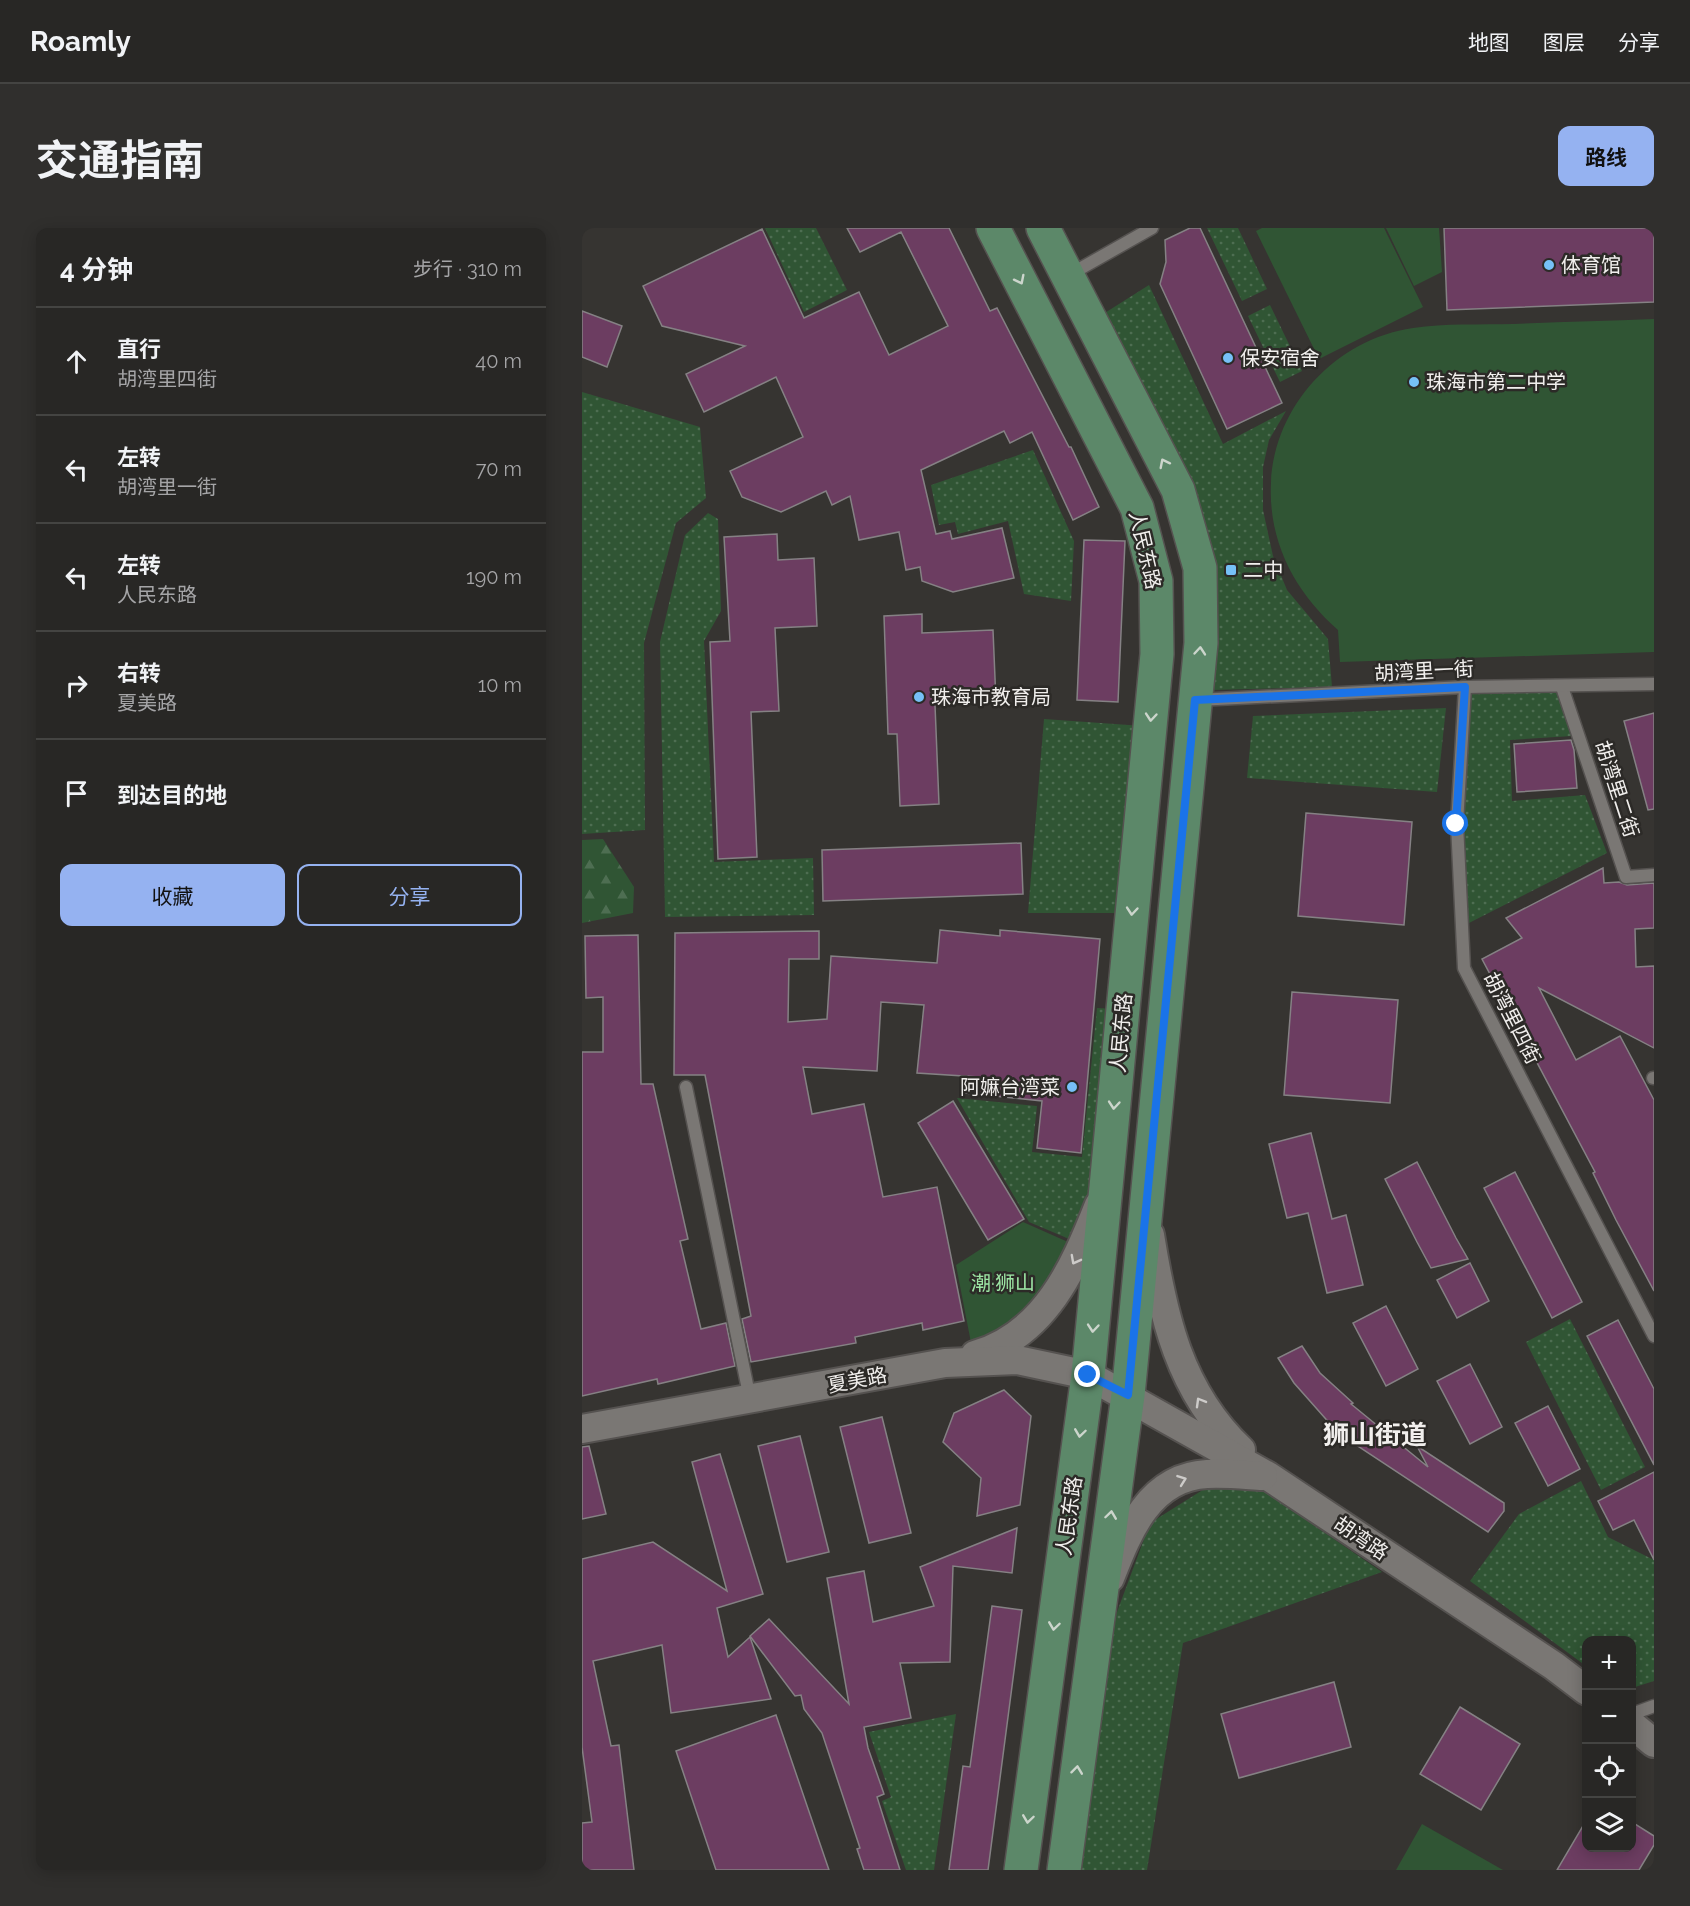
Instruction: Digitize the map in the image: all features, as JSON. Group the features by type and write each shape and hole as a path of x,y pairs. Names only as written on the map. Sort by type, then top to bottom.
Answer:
{"main road":[{"name":"人民东路","path":"993,228 1137,508 1156,581 1157,654 1088,1375 1021,1870"},
{"path":"1043,228 1178,490 1200,568 1201,643 1128,1395 1064,1870"}],"street":[{"path":"945,1363 1006,1342 1036,1320 1052,1299 1081,1249 1106,1187"},
{"path":"1146,1211 1163,1301 1181,1363 1192,1388 1216,1424 1268,1476"},
{"name":"夏美路","path":"582,1429 945,1363 1017,1360 1088,1375 1128,1395"},
{"name":"胡湾路","path":"1128,1395 1268,1476 1554,1666 1586,1690"},
{"path":"1094,1634 1109,1580 1137,1518 1164,1488 1185,1478 1207,1474 1268,1476"},
{"path":"1636,1728 1654,1743"}],"lane":[{"path":"1068,276 1152,228"},
{"name":"胡湾里一街","path":"1195,700 1465,687 1654,684"},
{"name":"胡湾里四街","path":"1465,687 1456,824 1464,968 1654,1336"},
{"name":"胡湾里二街","path":"1562,687 1626,877 1654,875"},
{"path":"686,1087 751,1400"},
{"path":"1636,1713 1654,1706"}],"green space":[{"path":"765,228 816,228 847,290 804,312"},
{"path":"1207,228 1238,228 1267,289 1242,301"},
{"path":"1262,228 1384,228 1423,307 1319,359 1256,231"},
{"path":"1386,228 1439,228 1442,272 1414,286"},
{"path":"1149,285 1223,444 1286,411 1269,440 1263,467 1263,510 1273,556 1287,590 1328,639 1332,687 1212,690 1210,570 1100,316"},
{"path":"1270,305 1302,371 1280,382 1248,316"},
{"path":"1654,319 1654,652 1340,662 1338,630 1309,599 1287,564 1274,526 1271,505 1275,455 1284,428 1297,403 1314,381 1335,362 1359,346 1385,335 1413,328"},
{"path":"582,392 700,427 706,498 676,523 644,643 645,830 582,834"},
{"path":"1033,450 1074,541 1071,601 1024,594 1008,521 958,534 955,522 939,525 931,485"},
{"path":"708,513 718,519 721,611 704,641 714,862 813,858 814,915 665,917 660,642 685,535"},
{"path":"1469,691 1558,692 1572,736 1510,740 1512,801 1585,795 1607,853 1467,924 1464,825"},
{"path":"1446,708 1437,792 1247,778 1253,716"},
{"path":"1044,719 1143,726 1127,913 1028,913"},
{"path":"603,839 634,887 633,913 582,923 582,840"},
{"path":"1097,1008 1118,1009 1101,1181 1074,1241 1029,1222 957,1098 1037,1106 1032,1152 1082,1157"},
{"name":"潮·狮山","path":"1023,1222 1077,1246 1034,1308 972,1348 956,1265"},
{"path":"1570,1319 1645,1467 1601,1490 1526,1342"},
{"path":"1581,1481 1608,1537 1654,1560 1654,1681 1636,1687 1636,1636 1582,1636 1582,1663 1470,1581 1519,1514"},
{"path":"1209,1486 1265,1492 1382,1572 1183,1643 1147,1870 1078,1870 1107,1639 1150,1523"},
{"path":"956,1714 934,1870 906,1870 882,1801 891,1797 869,1732"},
{"path":"1422,1824 1503,1870 1396,1870"}],"building":[{"path":"847,228 949,228 990,311 997,308 1071,447 1099,507 1073,520 1032,432 1010,443 1004,431 921,470 936,534 950,531 952,539 1002,528 1014,578 953,592 922,581 920,567 906,570 899,532 859,540 850,496 832,505 826,491 781,512 742,497 730,471 803,437 776,377 704,412 686,374 745,346 662,326 643,286 762,229 804,318 859,292 889,355 948,326 901,232 860,252"},
{"name":"保安宿舍","path":"1190,228 1200,228 1282,403 1227,429 1160,284 1166,262 1165,240"},
{"name":"体育馆","path":"1444,228 1654,228 1654,302 1447,310"},
{"path":"582,311 622,326 607,367 582,357"},
{"path":"777,534 778,560 814,558 817,626 775,628 779,711 751,712 757,857 718,859 710,642 730,641 724,537"},
{"path":"1084,540 1125,541 1118,702 1077,700"},
{"path":"922,614 922,633 993,630 996,702 935,705 939,804 900,806 897,734 888,734 884,616"},
{"path":"1654,713 1654,809 1648,810 1624,721"},
{"path":"1571,740 1577,788 1517,792 1514,744"},
{"path":"1306,813 1412,822 1404,925 1298,916"},
{"path":"1021,843 1023,894 823,901 822,850"},
{"path":"1603,868 1604,883 1619,882 1627,885 1654,883 1654,928 1635,929 1636,967 1654,966 1654,1048 1539,988 1576,1060 1620,1036 1654,1100 1654,1291 1616,1220 1593,1173 1595,1172 1482,959 1522,938 1506,918"},
{"path":"940,930 1000,936 1000,930 1100,939 1081,1153 1037,1148 1042,1101 965,1093 980,1085 979,1077 917,1073 924,1005 881,1002 877,1071 803,1067 812,1114 864,1104 883,1197 937,1187 964,1321 923,1330 922,1323 855,1337 856,1343 751,1362 742,1319 751,1316 705,1075 674,1075 675,933 819,931 819,959 789,959 788,1022 827,1019 831,956 937,963"},
{"path":"638,935 641,1084 653,1084 688,1239 680,1241 701,1329 726,1323 735,1366 658,1384 657,1379 582,1396 582,1052 603,1052 603,997 586,998 585,936"},
{"path":"1292,992 1398,1000 1390,1103 1284,1095"},
{"path":"953,1101 1024,1219 988,1240 918,1123"},
{"path":"1311,1133 1332,1219 1346,1215 1363,1285 1327,1293 1308,1213 1287,1218 1269,1144"},
{"path":"1417,1162 1468,1259 1431,1268 1417,1242 1385,1179"},
{"path":"1515,1172 1582,1302 1552,1318 1484,1188"},
{"path":"1470,1263 1489,1301 1457,1318 1437,1280"},
{"path":"1386,1306 1418,1369 1386,1386 1353,1323"},
{"path":"1618,1320 1654,1389 1654,1465 1587,1336"},
{"path":"1302,1346 1320,1373 1353,1403 1351,1404 1428,1467 1417,1446 1504,1503 1504,1511 1488,1532 1350,1441 1332,1426 1294,1383 1278,1358"},
{"path":"1470,1364 1502,1427 1470,1444 1437,1381"},
{"path":"1004,1390 1031,1416 1020,1505 977,1516 981,1478 943,1442 954,1413"},
{"path":"1548,1406 1580,1469 1548,1486 1515,1423"},
{"path":"882,1417 911,1533 869,1543 840,1427"},
{"path":"800,1436 829,1552 787,1562 758,1446"},
{"path":"589,1446 606,1514 582,1519 582,1447"},
{"path":"720,1454 763,1594 717,1608 728,1657 750,1637 771,1699 671,1713 662,1645 593,1661 611,1746 619,1745 634,1870 582,1870 582,1823 592,1822 582,1747 582,1559 653,1542 727,1591 692,1462"},
{"path":"1654,1472 1654,1560 1634,1520 1613,1530 1598,1501"},
{"path":"1017,1528 1012,1573 953,1566 950,1662 900,1663 911,1718 864,1727 868,1748 884,1794 877,1797 900,1870 864,1870 857,1849 860,1848 822,1733 804,1709 801,1695 795,1696 750,1636 769,1619 849,1704 827,1578 864,1571 873,1622 934,1606 920,1567"},
{"path":"992,1606 1022,1610 988,1870 949,1870 963,1766 970,1767"},
{"path":"1334,1682 1351,1747 1239,1778 1221,1714"},
{"path":"1460,1707 1520,1744 1481,1810 1420,1774"},
{"path":"776,1715 829,1870 716,1870 676,1751"},
{"path":"1636,1825 1654,1836 1654,1845 1639,1870 1557,1870 1582,1828 1582,1852 1636,1852"}],"place":[{"name":"体育馆","path":"1549,265"},
{"name":"保安宿舍","path":"1228,358"},
{"name":"珠海市第二中学","path":"1414,382"},
{"name":"二中","path":"1231,570"},
{"name":"珠海市教育局","path":"919,697"},
{"name":"阿嫲台湾菜","path":"1072,1087"}],"district":[{"name":"狮山街道","path":"1375,1435"}],"route":[{"path":"1088,1375 1128,1395 1195,700 1465,687 1456,824"}]}
